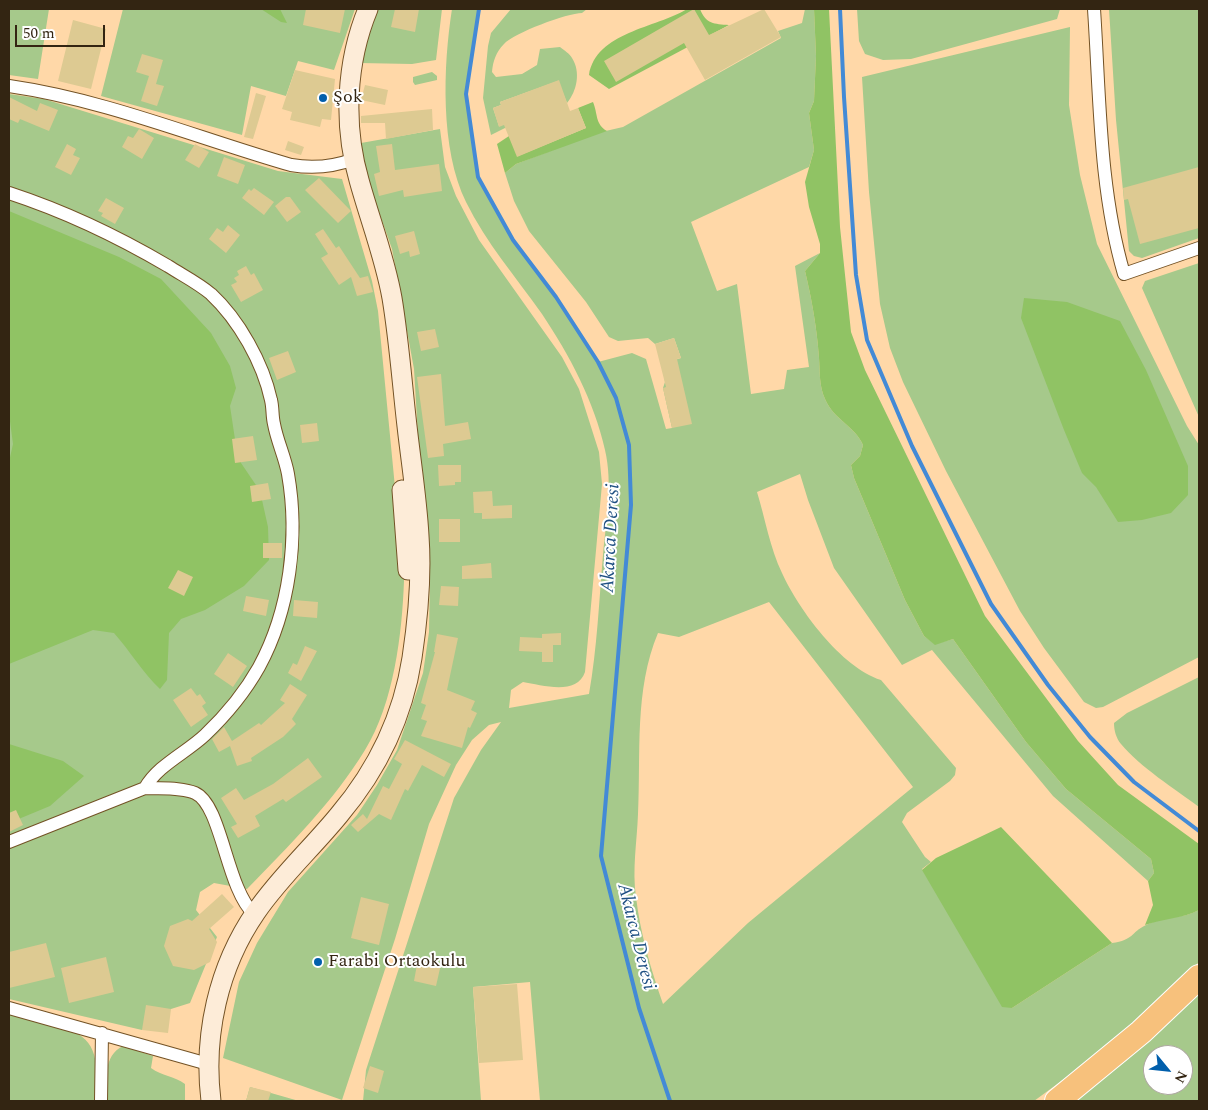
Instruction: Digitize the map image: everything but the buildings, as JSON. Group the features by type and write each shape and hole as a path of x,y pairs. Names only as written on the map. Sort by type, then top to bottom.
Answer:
{"highway":[{"path":"1057,1101 1167,1009 1199,977"}],"main road":[{"path":"202,1101 204,1063 209,1032 224,976 252,912 341,813 373,767 396,721 406,687 414,643 419,600 420,535 398,347 391,297 383,261 349,160 340,105 340,69 344,46 359,9"},
{"path":"349,160 348,106 352,67 361,25 368,9"},
{"path":"204,1063 211,1101"}],"street":[{"path":"1094,9 1105,178 1116,247 1124,274 1199,248"},
{"path":"9,86 43,91 105,106 291,165 309,168 349,160"},
{"path":"9,193 41,204 146,253 210,294 229,314 243,336 266,383 274,426 288,472 293,505 290,568 277,625 270,645 248,686 227,711 204,735 155,774 145,788"},
{"path":"9,842 145,788 194,793 202,798 222,840 234,885 240,898 252,912"},
{"path":"9,1008 204,1063"},
{"path":"101,1101 102,1033"}],"green space":[{"path":"9,9 49,9 38,79 9,75"},
{"path":"123,9 355,9 334,70 298,61 286,96 251,86 242,135 101,96"},
{"path":"261,9 280,9 287,23 281,22"},
{"path":"378,9 442,9 436,60 412,64 360,63 361,53"},
{"path":"452,9 479,9 466,94 478,177 513,240 556,297 598,362 632,353 646,359 666,429 672,428 663,388 665,382 662,364 681,358 674,338 655,344 648,338 618,341 609,337 586,302 529,231 514,201 505,173 516,164 597,133 623,127 781,38 778,31 802,23 805,9 814,9 816,56 814,101 809,113 814,150 809,167 691,222 717,291 737,284 751,394 784,389 787,370 809,367 795,266 820,253 805,271 816,325 822,389 829,406 855,433 863,445 860,456 851,465 854,478 905,600 924,636 935,644 953,639 1026,742 1066,789 1151,859 1154,873 1148,881 1053,796 932,650 902,665 834,568 800,474 757,492 771,543 782,573 799,604 823,636 851,663 881,680 956,768 955,775 950,781 907,813 902,822 925,857 931,862 922,869 1012,1008 1112,943 1128,938 1146,925 1199,910 1199,962 1101,1052 1034,1101 540,1101 530,982 473,987 481,1101 363,1101 366,1070 454,798 481,750 501,722 489,725 472,740 456,765 429,824 395,939 342,1100 223,1058 239,982 257,943 288,892 357,815 377,785 397,750 423,673 429,632 430,576 426,502 418,436 414,369 392,249 362,164 361,143 440,129 445,167 456,196 479,240 562,357 579,389 599,452 602,484 585,672 575,684 567,687 523,682 511,690 509,708 589,694 596,642 608,502 605,450 588,397 562,346 542,314 483,232 466,202 458,181 452,158 446,107 449,31","holes":["769,602 913,787 748,923 663,1004 643,937 634,876 642,699 650,655 658,633 679,637"]},
{"path":"511,9 587,9 582,13 565,16 541,24 504,44 495,57 493,64 492,72 496,77 522,74 537,65 540,49 560,47 570,55 575,63 577,81 567,103 558,81 500,102 501,105 493,108 499,126 508,123 509,126 491,135 483,98 488,46 491,33"},
{"path":"687,9 700,9 705,18 711,22 729,25 609,89 589,75 594,61 603,49 615,40"},
{"path":"814,9 829,9 840,227 851,332 865,370 985,616 1078,741 1118,785 1199,844 1199,910 1193,913 1145,925 1153,905 1148,881 1154,873 1151,859 1066,789 1026,742 953,639 935,645 924,636 905,600 854,478 851,465 860,456 863,445 855,433 829,406 823,394 821,384 816,325 805,271 820,253 820,244 809,207 805,182 814,150 809,113 814,101 816,56"},
{"path":"857,9 1060,9 1057,19 911,59 883,60 865,54 859,41"},
{"path":"1109,9 1199,9 1199,238 1142,258 1134,256 1129,251 1116,120"},
{"path":"1070,27 1069,105 1080,175 1097,244 1187,426 1199,445 1199,657 1103,707 1096,708 1084,702 1044,648 1020,611 946,471 903,382 890,348 880,304 869,192 862,77"},
{"path":"432,72 437,76 437,80 415,85 413,82 413,77"},
{"path":"9,94 44,99 278,171 342,179 372,281 378,311 404,581 401,623 390,690 375,731 353,769 325,805 279,856 247,889 214,883 200,892 196,910 217,937 190,1003 171,1009 142,1030 9,999"},
{"path":"593,102 600,125 607,131 516,164 505,173 497,144 509,136 518,156 586,128 578,108"},
{"path":"9,211 119,257 161,279 211,333 230,366 236,388 230,406 236,446 241,463 260,491 268,527 269,560 244,586 205,610 181,619 169,633 167,680 160,689 114,633 93,630 9,664 9,462 13,444 9,414"},
{"path":"1199,263 1199,417 1142,288 1145,281"},
{"path":"1024,298 1067,302 1120,321 1146,370 1188,466 1188,495 1171,513 1142,520 1118,522 1096,487 1082,473 1021,318"},
{"path":"1199,677 1199,807 1129,753 1118,739 1114,723 1127,713"},
{"path":"9,744 63,761 84,776 50,806 9,823"},
{"path":"1001,827 1112,943 1012,1008 1002,1007 922,870 936,858"},
{"path":"1199,993 1199,1101 1072,1101 1127,1060 1143,1045 1143,1095 1193,1095 1193,1045 1143,1045"},
{"path":"10,1013 78,1034 85,1040 91,1047 96,1063 95,1101 9,1101"},
{"path":"123,1046 153,1056 151,1068 185,1084 185,1101 105,1101 109,1063 112,1056"},
{"path":"250,1087 299,1101 246,1101"}],"waterway":[{"name":"Akarca Deresi","path":"479,9 466,94 478,177 513,240 556,297 598,362 616,398 629,445 631,505 601,856 639,1008 670,1101"},
{"path":"840,9 856,275 867,340 912,446 991,604 1048,685 1090,737 1134,782 1199,831"}],"place":[{"name":"Şok","path":"323,98"},
{"name":"Farabi Ortaokulu","path":"318,962"}]}
